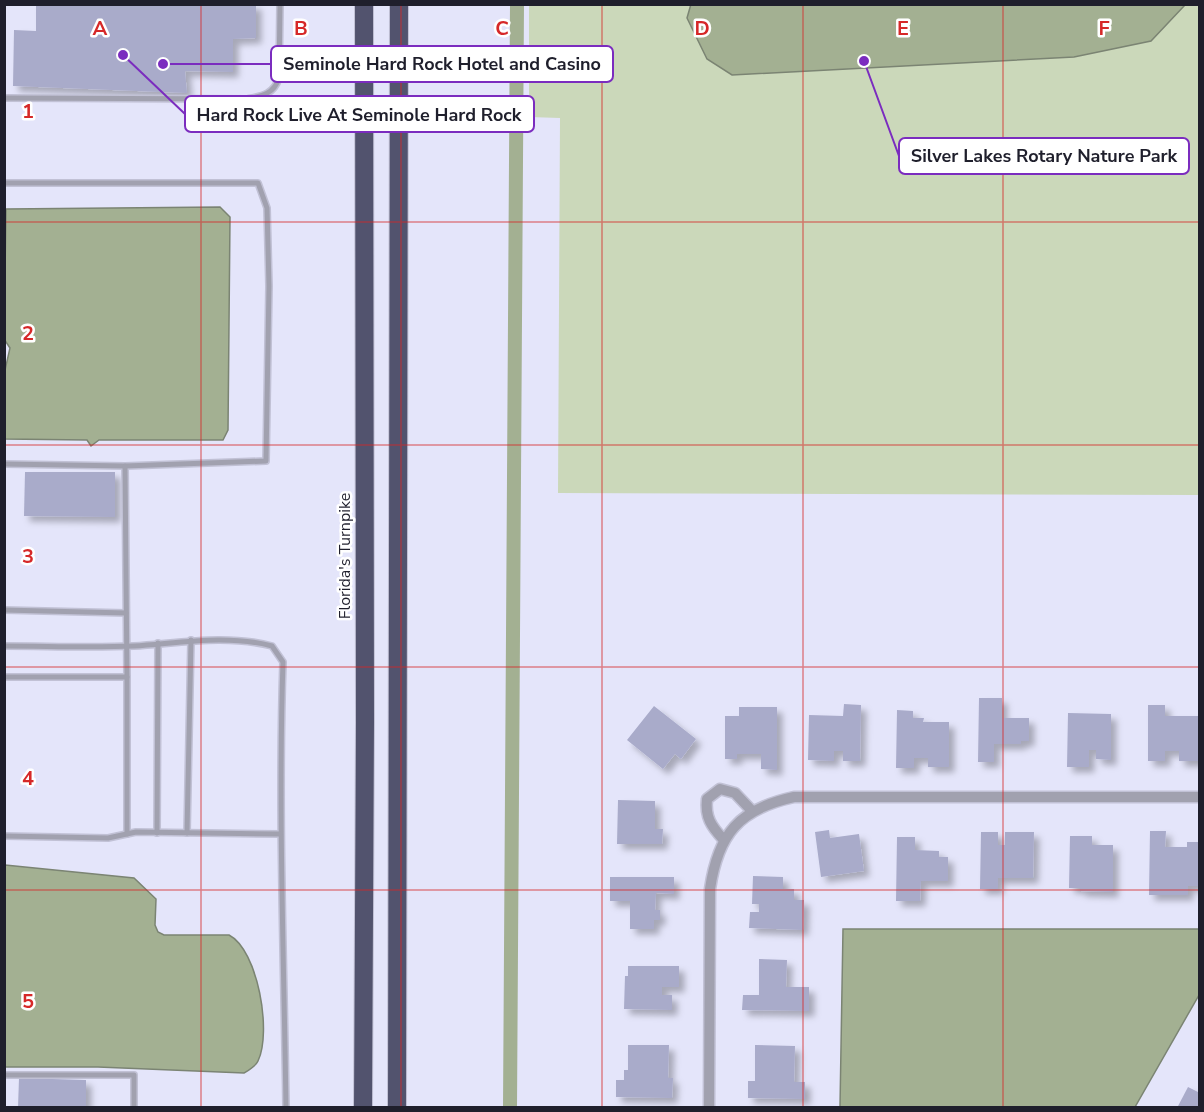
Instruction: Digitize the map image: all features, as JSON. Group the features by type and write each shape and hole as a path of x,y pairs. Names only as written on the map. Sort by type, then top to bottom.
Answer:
{"highway":[{"name":"Florida's Turnpike","path":"363,1107 364,4"},
{"path":"397,1107 399,4"}],"street":[{"path":"723,839 711,826 705,812 707,799 720,789 735,793 752,811"},
{"path":"709,1107 710,889 714,862 723,839 752,811 772,802 794,797 1200,797"}],"lane":[{"path":"4,98 247,99 265,95 276,87 279,78 280,4"},
{"path":"4,183 258,183 267,208 270,286 267,461 125,466 4,464"},
{"path":"125,466 127,834"},
{"path":"4,610 126,613"},
{"path":"4,646 127,646 191,640 256,642 272,646 283,662 280,834 286,1107"},
{"path":"187,833 191,640"},
{"path":"157,833 158,643"},
{"path":"4,677 127,677"},
{"path":"4,836 108,838 127,834 157,833 280,834"},
{"path":"4,1075 134,1075 134,1107"}],"shaded area":[{"path":"691,4 1185,5 1151,41 1074,57 732,75 707,59 687,18"},
{"path":"529,5 1199,5 1199,495 558,493 560,118 529,117"},
{"path":"220,207 230,217 228,430 223,440 99,440 91,446 87,440 5,439 5,370 10,348 4,339 6,209"},
{"path":"5,865 134,878 156,899 155,925 158,932 164,935 229,935 248,957 260,993 263,1031 262,1048 256,1065 244,1073 98,1067 5,1067"},
{"path":"843,929 1199,929 1199,995 1135,1107 840,1107"}],"building":[{"path":"36,4 256,4 256,38 233,39 233,72 185,71 187,93 13,86 14,30 36,31"},
{"path":"25,472 115,472 115,517 24,516"},
{"path":"979,698 1002,698 1002,718 1029,718 1029,741 1021,741 1021,744 994,744 994,762 978,762"},
{"path":"844,704 861,705 860,761 843,761 843,751 834,751 834,761 808,760 809,715 843,716"},
{"path":"1148,705 1165,705 1165,716 1200,716 1200,761 1179,761 1179,751 1165,751 1165,761 1148,761"},
{"path":"654,706 696,739 681,759 675,754 663,769 627,740"},
{"path":"739,707 777,707 777,770 761,769 761,754 737,754 737,759 725,759 725,716 739,716"},
{"path":"897,710 913,711 913,718 924,718 923,722 949,722 949,767 928,767 928,758 914,758 914,768 896,768"},
{"path":"1068,713 1111,714 1111,760 1096,759 1096,750 1089,750 1089,767 1067,767"},
{"path":"618,800 655,801 655,829 663,829 662,844 617,844"},
{"path":"829,830 830,838 859,834 864,871 821,877 815,832"},
{"path":"1150,831 1166,831 1165,847 1187,847 1187,842 1200,842 1200,886 1188,886 1188,895 1149,895"},
{"path":"981,832 998,832 998,845 1005,845 1005,832 1034,832 1033,878 998,878 998,889 980,889"},
{"path":"1070,836 1092,836 1092,845 1113,845 1113,892 1080,891 1080,888 1069,888"},
{"path":"897,837 915,837 915,850 939,851 939,857 948,857 948,881 921,881 920,901 896,901"},
{"path":"753,876 783,877 783,889 794,889 794,900 804,900 803,930 749,928 750,912 759,912 759,904 752,904"},
{"path":"610,877 674,877 674,894 656,893 655,910 660,910 660,920 654,920 654,929 630,929 630,901 610,901"},
{"path":"759,959 787,960 786,987 809,987 809,1011 742,1010 743,995 759,995"},
{"path":"628,966 679,966 679,987 662,987 662,995 672,995 672,1010 624,1009 625,976 628,976"},
{"path":"628,1045 669,1045 668,1078 673,1078 672,1098 616,1097 616,1080 624,1080 624,1070 628,1070"},
{"path":"755,1045 795,1046 794,1082 805,1082 805,1099 748,1098 748,1081 755,1081"},
{"path":"19,1078 86,1080 86,1108 18,1108"},
{"path":"1188,1087 1200,1093 1200,1108 1177,1108"}],"waterway":[{"path":"510,1108 517,4"}],"place":[{"name":"Hard Rock Live At Seminole Hard Rock","path":"123,55"},
{"name":"Silver Lakes Rotary Nature Park","path":"864,61"},
{"name":"Seminole Hard Rock Hotel and Casino","path":"163,64"}]}
